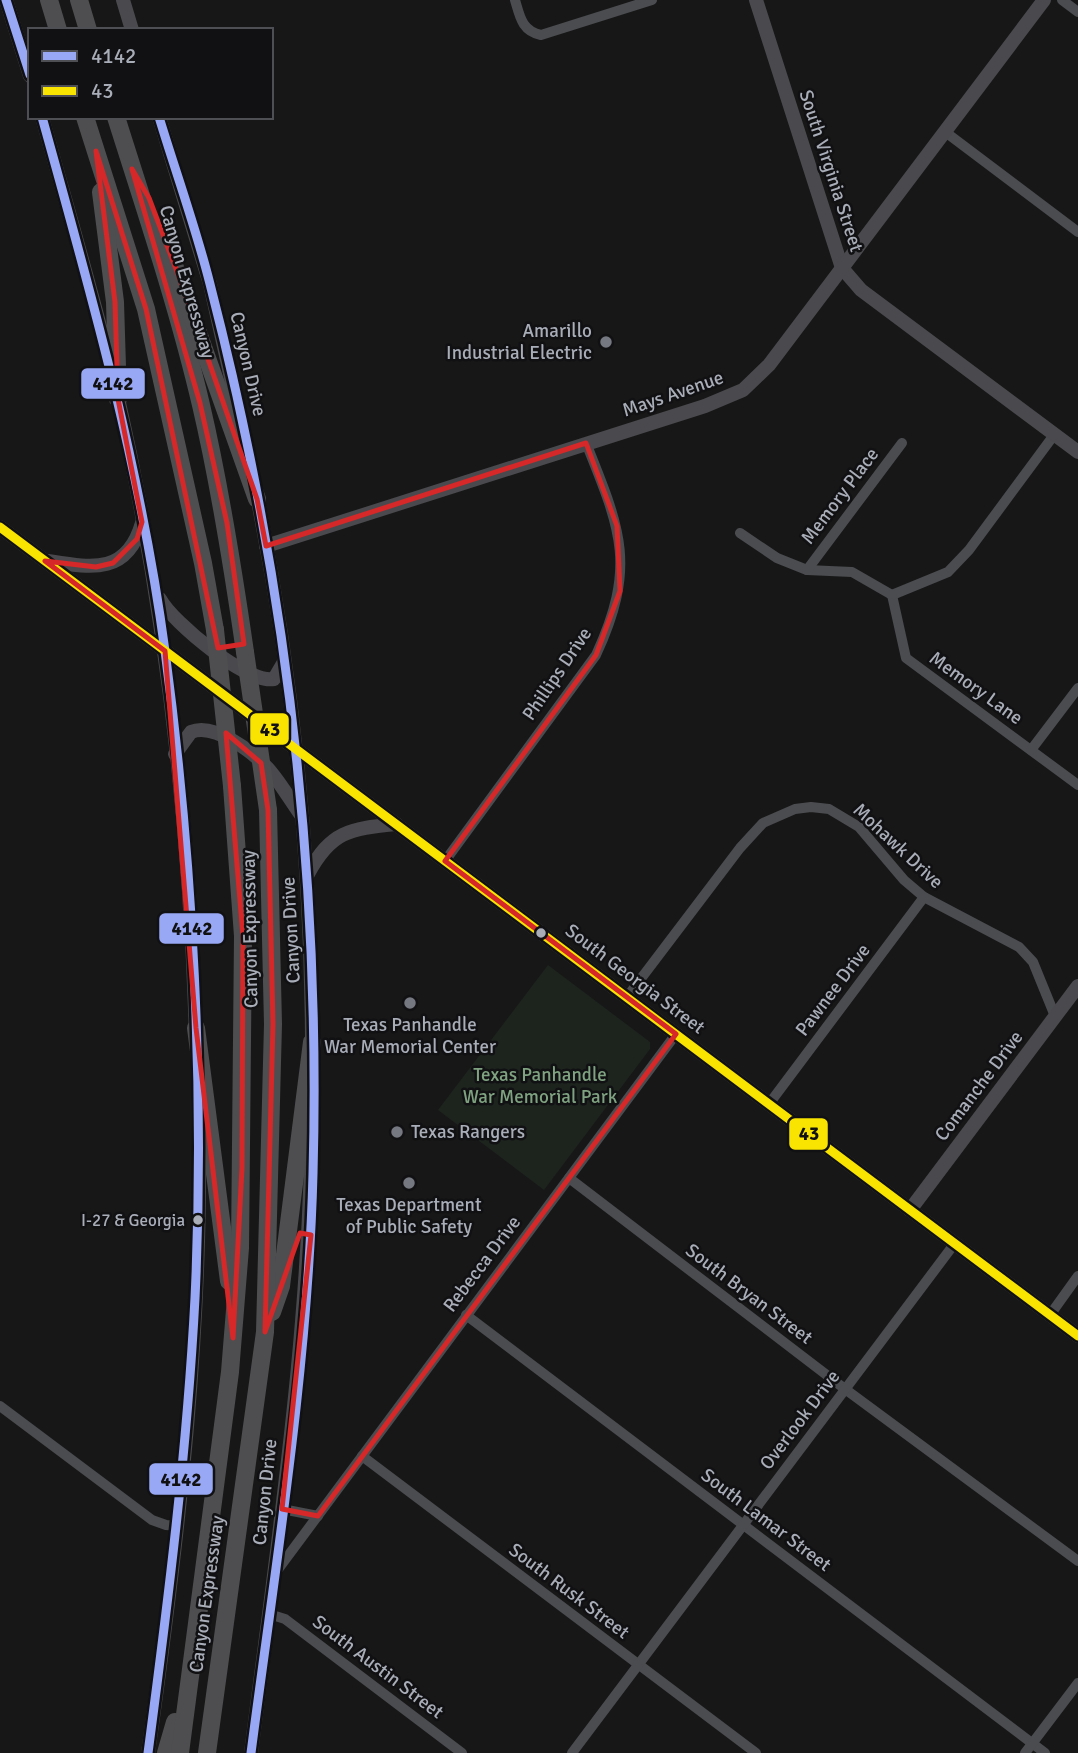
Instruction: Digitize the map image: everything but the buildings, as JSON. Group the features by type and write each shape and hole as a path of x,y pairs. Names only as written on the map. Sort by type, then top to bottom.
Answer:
{"highway":[{"path":"49,0 57,28"},
{"path":"79,0 87,28"},
{"name":"Canyon Expressway","path":"86,119 146,309 204,563 215,631 232,786 243,936 242,1168 233,1338 180,1753"},
{"name":"Canyon Expressway","path":"117,119 200,403 226,523 268,810 273,1024 265,1332 207,1753"},
{"path":"96,151 114,302 118,399"},
{"path":"132,169 149,198 257,499"},
{"path":"196,1028 226,1242 233,1338"},
{"path":"265,1332 281,1286 312,1042"},
{"path":"166,1753 192,1665"}],"main road":[{"path":"6,0 28,70"},
{"path":"123,0 131,28"},
{"name":"South Virginia Street","path":"756,0 842,268 861,290 1078,452"},
{"name":"Mays Avenue","path":"265,546 705,406 743,390 769,365 1044,0"},
{"path":"43,119 118,399 155,589 165,651 189,899 196,1028 195,1297 178,1526 148,1753"},
{"name":"Canyon Drive","path":"160,119 210,284 257,499 284,662 308,874 313,1172 309,1253 275,1572 251,1753"},
{"path":"45,561 96,567 113,563 127,553 137,539 142,522"},
{"name":"South Georgia Street","path":"0,527 1078,1336"},
{"path":"155,589 165,608 181,626 227,659 263,679 270,680 277,675 284,662"},
{"path":"174,755 191,732 208,729 270,770 302,817"},
{"path":"308,874 319,853 335,837 364,828 396,824"},
{"name":"Comanche Drive","path":"910,1210 1078,986"}],"street":[{"path":"515,0 523,25 530,33 541,35 652,0"},
{"path":"1062,0 1078,12"},
{"path":"944,131 1078,232"},
{"path":"740,533 777,558 807,570 852,572 892,595 947,572 969,550 1054,435"},
{"name":"Phillips Drive","path":"445,861 596,655 612,620 621,575 617,526 586,443"},
{"name":"Memory Place","path":"807,570 902,443"},
{"name":"Memory Lane","path":"892,595 906,658 1078,785"},
{"path":"1031,750 1078,688"},
{"name":"Mohawk Drive","path":"627,998 740,848 763,823 794,809 830,809 844,816 924,897 1019,947 1033,962 1055,1016"},
{"name":"Pawnee Drive","path":"769,1104 924,897"},
{"name":"Rebecca Drive","path":"275,1572 676,1034"},
{"name":"South Bryan Street","path":"569,1178 845,1389 1078,1561"},
{"name":"Overlook Drive","path":"572,1753 955,1243"},
{"path":"1050,1315 1078,1276"},
{"name":"South Lamar Street","path":"466,1315 1045,1753"},
{"path":"0,1406 152,1520 178,1526"},
{"name":"South Rusk Street","path":"362,1456 755,1753"},
{"path":"282,1509 318,1516"},
{"name":"South Austin Street","path":"269,1614 285,1619 462,1753"},
{"path":"1025,1753 1078,1683"}],"highlighted area":[{"path":"96,151 146,309 218,648 244,644 227,523 200,403 132,169 149,198 181,282 257,499 266,546 586,443 617,526 620,591 596,655 445,861 676,1034 318,1516 282,1509 311,1235 300,1233 265,1332 273,1024 268,810 261,763 226,733 243,936 242,1168 233,1338 196,1028 165,651 45,561 96,567 113,563 137,539 142,522 118,399 115,302"}],"green space":[{"name":"Texas Panhandle War Memorial Park","path":"548,965 650,1042 650,1049 544,1190 438,1110"}],"transit line":[{"name":"4142","path":"6,0 28,69"},
{"name":"4142","path":"43,119 113,382 143,516 175,730 189,892 197,1056 198,1218 195,1298 182,1469 148,1753"},
{"name":"4142","path":"160,119 210,284 259,503 293,726 311,950 313,1174 305,1319 290,1464 251,1753"},
{"name":"43","path":"0,527 1078,1336"}],"place":[{"name":"Amarillo Industrial Electric","path":"606,342"},
{"name":"Texas Panhandle War Memorial Center","path":"410,1003"},
{"name":"Texas Rangers","path":"397,1132"},
{"name":"Texas Department of Public Safety","path":"409,1183"},
{"name":"I-27 & Georgia","path":"198,1220"}]}
